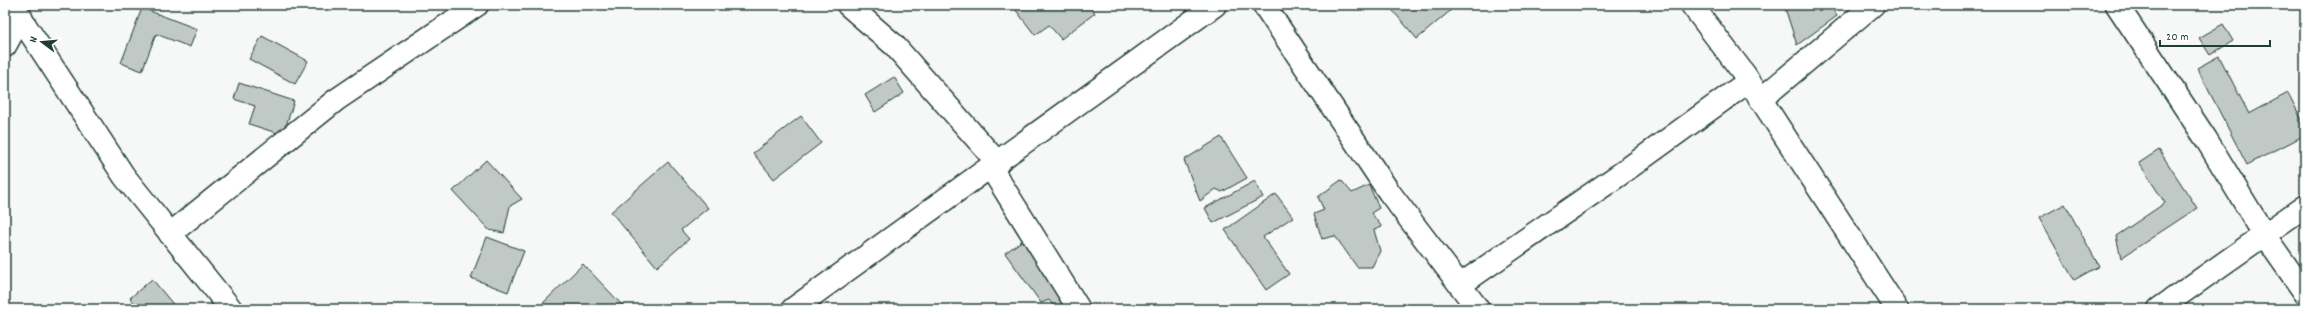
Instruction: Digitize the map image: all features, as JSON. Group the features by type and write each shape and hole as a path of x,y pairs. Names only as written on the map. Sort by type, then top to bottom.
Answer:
{"street":[{"path":"170,234 336,100 477,5"},
{"path":"848,5 894,45 995,165 1079,309"},
{"path":"793,309 995,165 1215,5"},
{"path":"1264,5 1389,192 1478,309"},
{"path":"1692,5 1749,81 1760,100 1868,262 1896,309"},
{"path":"1760,100 1873,5"},
{"path":"2116,5 2206,139 2265,236 2305,292"},
{"path":"16,11 124,176 231,309"},
{"path":"5,46 16,11"},
{"path":"1460,285 1620,176 1749,81"},
{"path":"2159,309 2265,236 2305,206"}],"building":[{"path":"1020,5 1089,5 1095,13 1061,39 1049,25 1035,35 1015,9"},
{"path":"1388,5 1457,5 1417,39"},
{"path":"1784,5 1830,5 1837,16 1797,45"},
{"path":"142,8 197,29 190,47 156,34 142,71 121,63"},
{"path":"2223,24 2233,41 2210,55 2199,38"},
{"path":"262,36 308,61 295,84 249,59"},
{"path":"2219,56 2249,114 2288,93 2305,126 2305,135 2247,165 2197,68"},
{"path":"894,77 904,93 875,112 865,95"},
{"path":"239,83 294,101 283,135 249,124 255,106 234,99"},
{"path":"801,116 821,143 774,179 753,153"},
{"path":"1221,137 1247,178 1222,192 1216,189 1200,201 1184,160"},
{"path":"2159,150 2197,208 2121,258 2116,236 2165,203 2139,163"},
{"path":"486,160 522,199 510,206 504,233 489,230 453,191"},
{"path":"668,162 708,208 681,230 689,239 657,267 611,212"},
{"path":"1341,180 1352,193 1369,185 1379,208 1371,213 1382,227 1374,230 1380,251 1372,267 1357,267 1335,236 1322,239 1314,214 1324,210 1318,197"},
{"path":"1255,181 1263,197 1213,223 1205,208"},
{"path":"1276,194 1293,217 1263,237 1289,274 1266,290 1225,230"},
{"path":"2065,204 2099,266 2074,280 2039,218"},
{"path":"487,237 524,251 508,292 471,278"},
{"path":"1023,240 1068,303 1060,309 1056,309 1049,300 1041,303 1005,253"},
{"path":"583,264 626,309 537,309"},
{"path":"152,279 177,309 139,309 130,298"}]}
